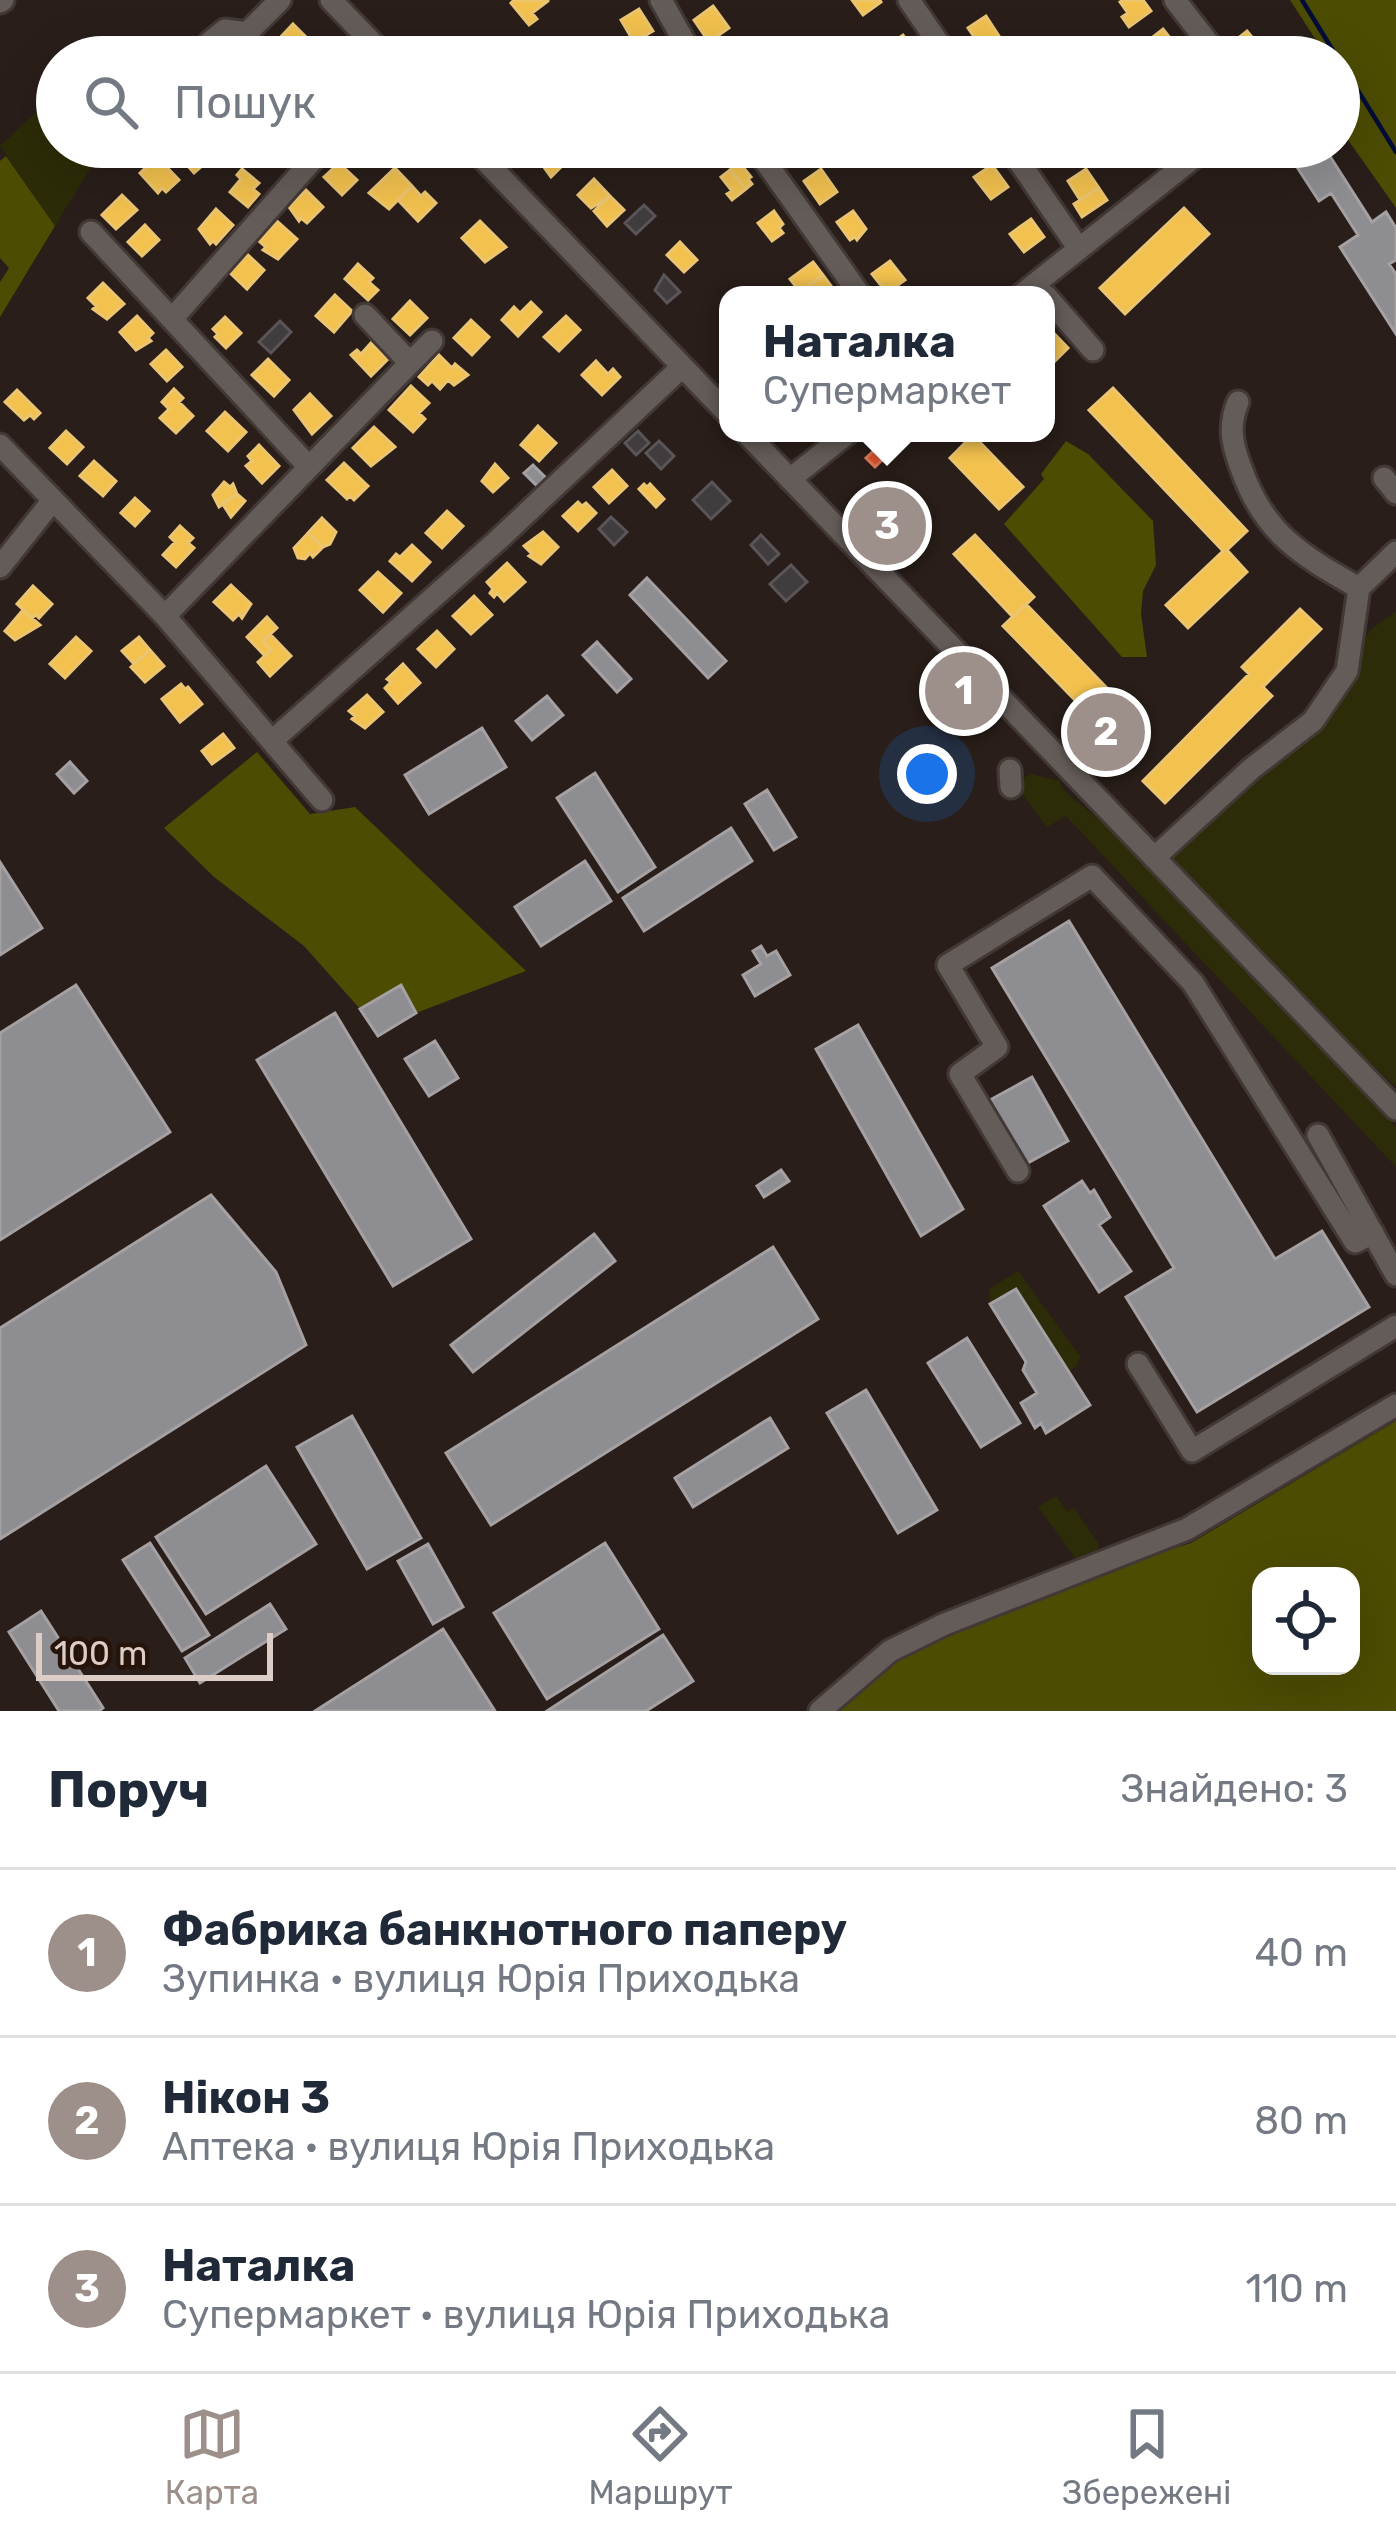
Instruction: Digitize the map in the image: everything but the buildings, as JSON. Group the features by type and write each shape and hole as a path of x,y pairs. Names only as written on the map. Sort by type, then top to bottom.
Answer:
{"street":[{"path":"218,36 225,30 247,33 280,0"},
{"path":"331,0 366,36"},
{"path":"661,0 681,36"},
{"path":"909,0 934,36"},
{"path":"1175,0 1203,36"},
{"path":"172,320 306,168"},
{"path":"492,168 719,405"},
{"path":"770,168 854,286"},
{"path":"1024,168 1079,249"},
{"path":"1043,286 1079,249 1181,168"},
{"path":"91,232 308,466"},
{"path":"1055,311 1093,350"},
{"path":"365,316 410,363"},
{"path":"165,616 431,341"},
{"path":"272,741 499,539 682,367"},
{"path":"1238,403 1231,420 1232,439 1259,510 1302,555 1359,588"},
{"path":"755,442 1396,1109"},
{"path":"790,478 836,442"},
{"path":"0,446 165,616 322,800"},
{"path":"0,567 53,500"},
{"path":"1154,858 1313,721 1347,671 1359,588 1393,557"},
{"path":"1018,1171 960,1074 997,1047 947,965 1092,876 1193,983 1355,1243 1373,1233"},
{"path":"1318,1135 1396,1275"},
{"path":"1138,1364 1192,1451 1396,1326"},
{"path":"820,1711 890,1651 1187,1529 1396,1405"}],"shaded area":[{"path":"1290,0 1396,0 1396,208 1360,157 1360,36 1313,36"},
{"path":"36,113 36,168 90,168 55,226 0,146"},
{"path":"6,156 55,226 0,317 0,282 9,268 0,258 0,161"},
{"path":"1066,441 1088,454 1153,521 1156,565 1143,591 1141,614 1147,657 1122,657 1004,524 1044,479 1041,474"},
{"path":"1396,611 1396,1087 1157,861 1331,713 1369,631"},
{"path":"257,752 310,814 355,807 526,971 416,1013 401,986 360,1009 304,946 214,877 164,828"},
{"path":"1032,774 1059,781 1064,791 1127,842 1396,1127 1396,1167 1066,816 1047,827 1018,789"},
{"path":"1018,1271 1080,1356 1077,1366 1066,1373 1016,1290 990,1304 989,1289"},
{"path":"1396,1421 1396,1711 819,1711 879,1645 967,1612 1191,1543"},
{"path":"1056,1496 1067,1511 1074,1508 1098,1543 1097,1557 1082,1567 1038,1507"}],"waterway":[{"path":"1302,0 1324,36"},
{"path":"1360,94 1396,152"}],"place":[{"name":"Наталка","path":"887,526"},
{"name":"Фабрика банкнотного паперу","path":"964,691"},
{"name":"Нікон 3","path":"1106,732"}]}
